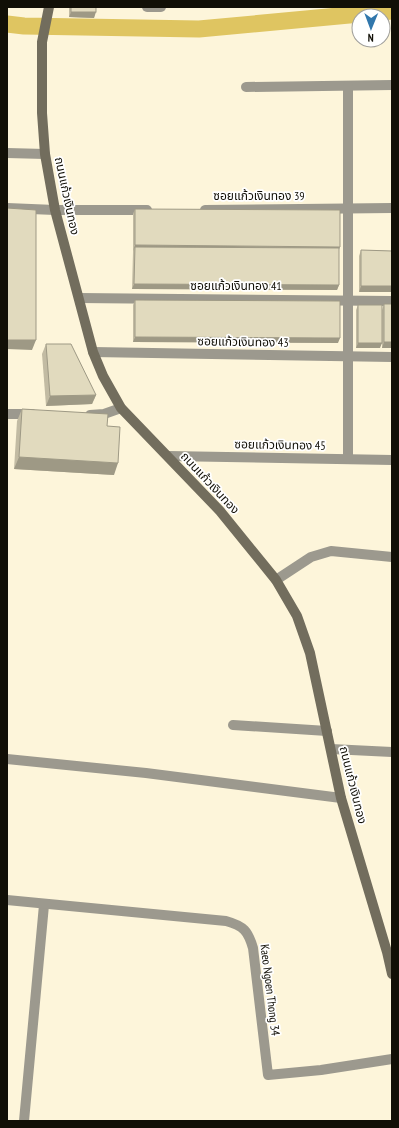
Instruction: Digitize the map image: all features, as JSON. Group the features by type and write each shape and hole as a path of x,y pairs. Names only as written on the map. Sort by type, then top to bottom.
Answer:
{"street":[{"path":"147,7 161,7"},
{"name":"ถนนแก้วเงินทอง","path":"48,12 42,42 42,113 45,154 55,210 93,352 103,376 121,408 220,511 276,580 297,616 310,652 341,798 385,945 392,974"},
{"path":"246,87 392,85"},
{"path":"348,86 348,460"},
{"path":"7,153 45,154"},
{"path":"7,208 55,210 158,210"},
{"name":"ซอยแก้วเงินทอง 39","path":"198,210 392,208"},
{"name":"ซอยแก้วเงินทอง 41","path":"79,298 392,301"},
{"name":"ซอยแก้วเงินทอง 43","path":"93,352 392,357"},
{"path":"80,415 104,414 121,408"},
{"path":"7,414 44,414"},
{"name":"ซอยแก้วเงินทอง 45","path":"168,456 392,460"},
{"path":"276,580 311,557 331,551 392,557"},
{"path":"233,726 327,731"},
{"path":"331,749 392,752"},
{"path":"7,759 146,773 341,798"},
{"name":"Kaeo Ngoen Thong 34","path":"7,900 44,905 226,921 238,924 244,928 250,937 253,948 268,1075 321,1070 392,1059"},
{"path":"24,1121 44,905"}],"building":[{"path":"71,7 96,7 96,12 71,12"},
{"path":"7,208 36,210 36,340 7,340"},
{"path":"135,209 340,210 340,247 135,245"},
{"path":"135,247 339,248 339,285 134,284"},
{"path":"361,250 392,251 392,286 361,286"},
{"path":"135,300 340,301 340,338 135,337"},
{"path":"384,304 392,304 392,342 384,342"},
{"path":"358,305 382,305 382,343 358,343"},
{"path":"46,344 71,344 96,395 50,396"},
{"path":"22,409 108,414 107,426 120,427 118,463 19,457"}],"waterway":[{"path":"7,24 24,26 199,29 392,11"}]}
